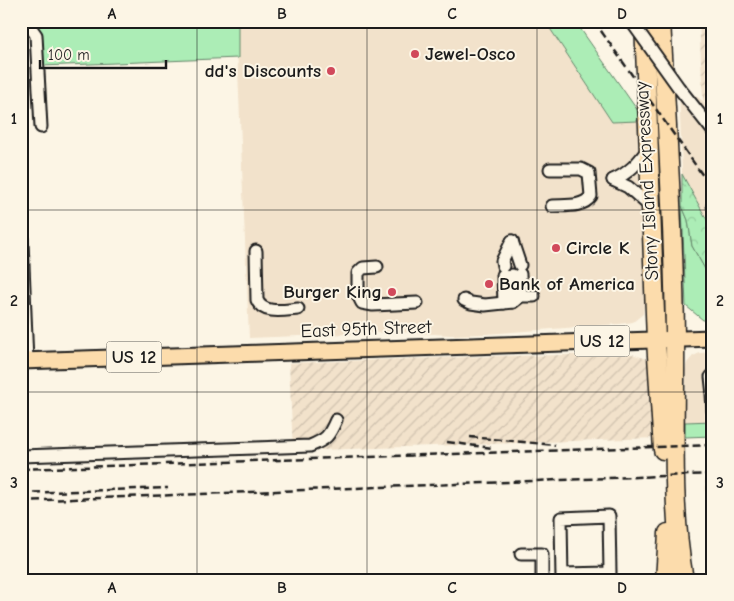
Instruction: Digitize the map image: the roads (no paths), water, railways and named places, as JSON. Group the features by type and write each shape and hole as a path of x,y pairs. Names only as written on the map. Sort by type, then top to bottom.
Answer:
{"highway":[{"name":"Stony Island Expressway","path":"644,21 656,340 668,541 665,580"},
{"name":"Stony Island Expressway","path":"661,21 672,84 675,339 674,429 678,544 684,580"}],"main road":[{"name":"East 95th Street","path":"24,361 713,338"}],"street":[{"path":"26,21 36,35 41,126"},
{"path":"631,21 672,84 713,131"},
{"path":"646,79 672,84"},
{"path":"648,149 637,165 622,177 614,180 628,187 651,207"},
{"path":"550,169 581,169 589,173 591,177 591,196 586,202 552,206"},
{"path":"21,217 24,361"},
{"path":"512,241 513,301"},
{"path":"256,251 257,300 259,305 270,310 298,309"},
{"path":"377,266 362,268 358,273 358,296 362,302 373,305 417,303"},
{"path":"511,270 513,301"},
{"path":"464,300 477,304 513,301 534,296"},
{"path":"713,375 711,377 713,411"},
{"path":"21,456 310,446 325,440 331,433 336,420"},
{"path":"609,516 610,573 562,577 561,518 609,516"},
{"path":"520,554 541,548 542,580"}],"railway":[{"path":"594,21 713,190"},
{"path":"470,437 555,445"},
{"path":"447,442 492,448"},
{"path":"21,469 713,445"},
{"path":"21,501 713,474"},
{"path":"21,493 168,488"}],"place":[{"name":"Jewel-Osco","path":"415,54"},
{"name":"dd's Discounts","path":"331,71"},
{"name":"Circle K","path":"556,248"},
{"name":"Bank of America","path":"489,284"},
{"name":"Burger King","path":"392,292"}]}
